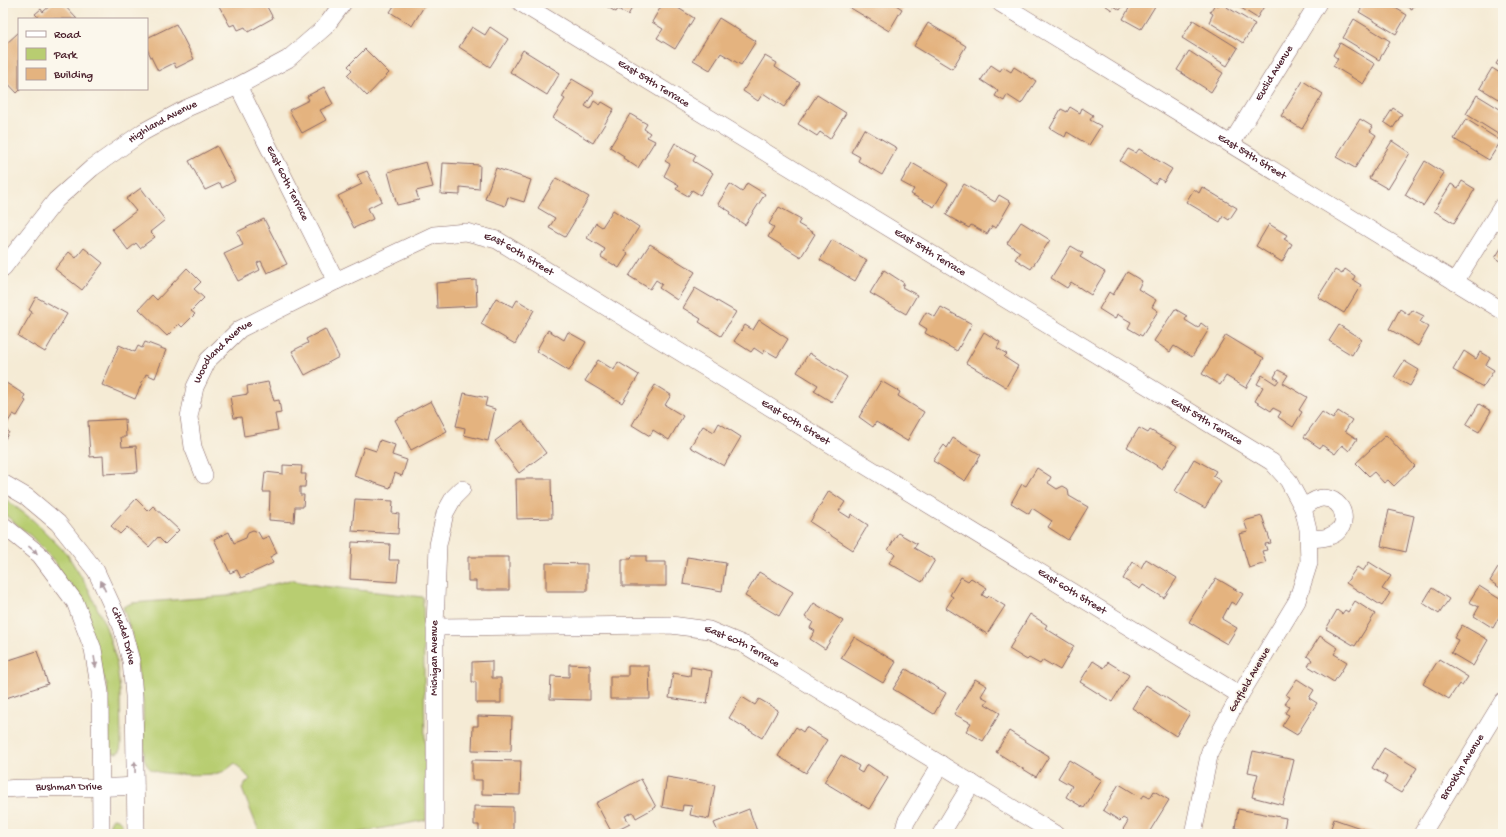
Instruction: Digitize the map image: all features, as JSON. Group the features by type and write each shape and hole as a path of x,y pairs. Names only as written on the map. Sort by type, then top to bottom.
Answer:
{"street":[{"name":"Highland Avenue","path":"3,268 56,200 92,168 143,132 187,108 238,86 288,59 325,27 344,3"},
{"name":"East 59th Terrace","path":"521,3 1272,462 1288,480 1303,508 1308,534"},
{"name":"Euclid Avenue","path":"1232,144 1318,3"},
{"name":"East 59th Street","path":"1008,5 1503,311"},
{"name":"East 60th Terrace","path":"238,86 336,280"},
{"path":"1455,282 1503,205"},
{"name":"East 60th Street","path":"336,280 434,235 466,232 497,240 1240,696"},
{"name":"Woodland Avenue","path":"204,475 193,447 189,417 195,388 208,360 240,329 336,280"},
{"name":"Citadel Drive","path":"3,483 27,497 58,523 96,571 122,627 131,661 134,696 136,834"},
{"name":"Michigan Avenue","path":"436,834 435,627 438,545 445,513 454,497 462,489"},
{"path":"1303,508 1322,498 1332,500 1340,506 1344,515 1343,525 1331,536 1308,534"},
{"path":"3,526 40,555 75,602 93,649 100,692 101,834"},
{"name":"Garfield Avenue","path":"1193,834 1210,751 1240,696 1297,601 1309,563 1308,534"},
{"name":"East 60th Terrace","path":"435,627 671,625 709,630 746,645 972,783"},
{"name":"Brooklyn Avenue","path":"1428,832 1503,701"},
{"path":"903,834 906,822 941,764"},
{"path":"942,834 972,783 1055,834"},
{"name":"Bushman Drive","path":"3,789 101,788 136,786"}],"green space":[{"path":"3,497 34,521 67,554 88,588 106,627 116,659 120,691 121,744 120,751 116,753 111,752 109,746 109,707 107,685 56,563 31,536 3,513"},
{"path":"290,580 321,586 423,597 426,820 352,834 260,834 242,789 250,779 235,763 223,772 213,774 157,772 149,768 147,765 144,758 143,703 133,639 123,607 132,603 227,596"},
{"path":"113,818 118,819 122,823 122,834 109,834 110,824"}],"building":[{"path":"53,3 62,3 76,18 39,18 35,14 41,9 43,12"},
{"path":"225,3 265,3 273,18 248,32 245,27 238,30 235,24 230,26 219,6"},
{"path":"396,3 426,3 412,26 390,12"},
{"path":"601,3 635,3 628,15 618,9 616,12"},
{"path":"663,3 670,3 694,18 675,49 657,38 663,29 652,22"},
{"path":"852,3 893,3 902,9 889,31 849,7"},
{"path":"1102,3 1125,3 1120,10 1114,6 1112,10"},
{"path":"1132,3 1157,3 1141,29 1123,19"},
{"path":"1220,3 1255,24 1243,43 1209,22 1213,14 1210,12 1215,4 1218,6"},
{"path":"1233,3 1266,3 1257,18"},
{"path":"1365,3 1387,3 1407,15 1396,34 1359,12"},
{"path":"1401,3 1415,3 1412,9"},
{"path":"719,18 756,41 741,65 721,53 710,70 693,60"},
{"path":"1354,19 1390,41 1379,60 1343,38"},
{"path":"1193,20 1238,48 1227,66 1182,38"},
{"path":"928,23 966,46 952,69 914,46"},
{"path":"176,24 194,59 176,68 174,63 158,71 148,51 148,38"},
{"path":"472,27 485,35 490,27 508,39 490,67 459,47"},
{"path":"18,33 18,90 20,90 17,93 3,78 3,40 6,44"},
{"path":"1340,43 1375,64 1363,84 1333,66 1338,59 1333,55"},
{"path":"365,49 389,73 367,96 347,75 352,70 348,66"},
{"path":"523,50 560,73 547,95 510,72"},
{"path":"1189,51 1223,73 1211,92 1177,70"},
{"path":"1503,53 1503,68 1496,64"},
{"path":"765,56 777,63 775,67 800,83 784,107 763,93 758,101 743,91"},
{"path":"991,65 1000,71 1003,67 1011,72 1014,67 1036,81 1021,104 1007,95 1004,101 995,96 998,91 981,80"},
{"path":"1492,68 1503,75 1503,102 1480,88"},
{"path":"572,79 594,92 585,106 590,109 594,101 600,105 602,102 614,109 593,143 553,118 565,99 562,97"},
{"path":"1303,81 1323,94 1302,129 1281,116"},
{"path":"324,87 333,104 320,110 326,120 302,133 289,110 309,100 307,96"},
{"path":"817,95 846,113 830,139 820,132 817,136 798,124"},
{"path":"1477,95 1503,111 1503,133 1501,136 1466,114"},
{"path":"1070,107 1080,113 1082,108 1093,115 1090,120 1101,126 1089,145 1067,132 1065,137 1050,128 1061,109 1067,112"},
{"path":"1393,108 1402,114 1393,128 1384,122"},
{"path":"630,114 647,124 644,129 650,133 647,137 655,141 638,168 610,147"},
{"path":"1360,119 1373,127 1370,131 1376,135 1355,168 1336,157"},
{"path":"1466,119 1501,141 1489,160 1454,139"},
{"path":"864,129 897,148 882,175 858,161 860,157 851,152"},
{"path":"1392,141 1410,153 1388,189 1369,178"},
{"path":"675,143 696,155 693,161 713,173 700,195 692,190 688,196 676,189 679,185 664,176 670,164 665,161"},
{"path":"217,146 235,181 222,188 220,183 205,190 189,161"},
{"path":"1128,149 1136,153 1139,149 1172,169 1164,182 1159,178 1155,184 1120,161"},
{"path":"1425,161 1444,173 1423,206 1405,195"},
{"path":"426,162 433,187 416,191 419,200 397,205 388,172"},
{"path":"443,163 480,165 479,189 460,187 460,195 441,194"},
{"path":"912,163 948,184 934,207 911,194 914,189 901,182"},
{"path":"496,168 531,180 524,202 508,197 505,206 485,199"},
{"path":"367,171 382,201 368,208 373,219 354,228 338,196 362,184 357,175"},
{"path":"556,178 589,197 565,237 549,228 555,218 538,208"},
{"path":"1462,181 1475,189 1454,223 1434,211 1451,184 1458,188"},
{"path":"747,183 765,194 745,225 730,215 731,212 718,204 730,184 742,192"},
{"path":"964,184 995,202 999,195 1011,202 996,228 992,226 987,234 971,225 969,228 946,215"},
{"path":"1202,187 1237,208 1229,220 1223,216 1220,222 1186,202 1194,189 1199,193"},
{"path":"141,188 165,220 150,232 155,237 140,248 136,243 128,250 112,229 136,211 126,199"},
{"path":"779,207 801,219 798,224 815,234 801,257 768,237 774,227 769,224"},
{"path":"613,210 639,227 624,251 628,254 619,268 601,257 605,249 587,238 596,223 602,227"},
{"path":"264,219 287,264 267,273 261,261 257,263 260,270 238,281 224,254 243,245 237,232"},
{"path":"1021,222 1050,240 1031,269 1015,259 1020,252 1007,243"},
{"path":"1269,224 1287,235 1284,239 1292,244 1282,262 1256,246"},
{"path":"832,240 867,260 855,281 820,260"},
{"path":"650,244 695,272 677,300 659,288 662,284 656,280 650,289 629,276"},
{"path":"1503,245 1503,263 1495,258"},
{"path":"1071,246 1083,253 1080,257 1105,272 1091,295 1071,282 1067,288 1051,278"},
{"path":"84,248 103,263 82,290 55,269 69,252 76,258"},
{"path":"187,268 201,282 194,289 204,298 191,311 195,314 182,327 179,324 167,336 139,309 152,295 157,300"},
{"path":"1345,269 1355,276 1353,280 1361,285 1344,313 1318,297 1335,270 1342,274"},
{"path":"884,270 904,283 902,287 917,295 906,314 870,293"},
{"path":"1127,272 1142,281 1138,289 1156,300 1152,307 1158,311 1142,336 1128,328 1131,322 1117,314 1115,319 1099,309 1109,292 1113,295"},
{"path":"476,280 477,306 437,308 436,283"},
{"path":"695,288 736,312 721,336 699,322 701,319 683,308"},
{"path":"36,297 67,314 45,352 18,336 32,312 29,310"},
{"path":"496,298 513,307 517,300 534,310 515,344 481,324"},
{"path":"941,307 972,324 957,351 925,333 927,329 919,324 926,312 935,317"},
{"path":"1175,309 1187,316 1185,320 1198,328 1201,323 1209,329 1192,357 1174,346 1170,352 1154,341"},
{"path":"1400,309 1409,315 1412,310 1424,316 1420,322 1429,327 1418,346 1389,329"},
{"path":"759,320 788,339 777,357 765,350 763,354 754,348 751,352 734,341 745,325 753,330"},
{"path":"1339,325 1361,339 1352,355 1329,341"},
{"path":"325,329 339,357 305,375 292,351 308,343 306,339"},
{"path":"548,330 564,340 568,332 586,342 569,371 536,351"},
{"path":"984,332 1000,342 997,348 1007,354 1004,357 1018,366 1006,387 966,363"},
{"path":"1226,335 1264,358 1246,388 1226,376 1220,385 1202,374"},
{"path":"145,342 166,350 155,378 146,374 135,399 102,385 119,345 135,352 138,346 142,348"},
{"path":"1464,351 1476,359 1480,352 1490,358 1486,365 1494,370 1483,387 1453,370"},
{"path":"809,353 847,377 832,402 814,391 818,385 797,372"},
{"path":"598,360 614,370 618,362 639,375 622,403 585,381"},
{"path":"1404,361 1419,370 1410,386 1394,377"},
{"path":"1278,370 1288,375 1283,383 1307,397 1299,410 1302,412 1293,427 1278,417 1281,412 1273,408 1271,411 1255,401 1263,387 1257,384 1262,375 1276,384 1279,380 1274,377"},
{"path":"3,381 25,395 23,399 26,401 17,416 13,414 4,428 9,432 5,439 3,438"},
{"path":"881,381 900,392 898,396 924,412 907,441 876,422 873,427 859,417"},
{"path":"268,382 274,401 279,400 281,413 275,414 278,430 244,436 241,417 234,418 230,397 248,394 247,386"},
{"path":"655,385 671,395 665,405 683,416 669,440 653,430 650,436 632,425"},
{"path":"464,393 487,398 485,406 495,409 488,441 464,435 465,428 456,426"},
{"path":"431,401 447,431 411,450 395,420"},
{"path":"1479,404 1491,411 1479,432 1466,425"},
{"path":"1338,411 1352,420 1345,431 1357,439 1349,451 1342,445 1335,454 1322,445 1320,448 1304,437 1322,412 1333,419"},
{"path":"125,419 126,437 121,437 122,447 136,446 138,472 104,474 103,456 90,457 88,421"},
{"path":"522,421 546,453 519,473 495,441"},
{"path":"719,423 741,437 724,466 690,447 703,426 714,432"},
{"path":"1139,428 1148,433 1150,430 1177,446 1162,469 1127,447"},
{"path":"1386,435 1415,466 1394,486 1388,480 1384,483 1374,472 1369,476 1356,463"},
{"path":"953,438 981,455 965,481 933,461 944,445 947,448"},
{"path":"380,440 395,445 392,455 407,460 402,476 395,473 390,488 354,476 364,447 376,451"},
{"path":"1194,459 1216,471 1213,476 1221,481 1205,508 1175,491"},
{"path":"283,465 302,466 301,474 306,474 305,487 300,487 300,495 304,495 303,507 295,507 294,522 269,520 270,492 263,492 265,472 283,474"},
{"path":"1037,468 1051,477 1048,483 1057,489 1063,486 1068,489 1069,496 1088,507 1068,540 1048,527 1052,521 1032,508 1029,514 1011,503 1022,484 1026,486"},
{"path":"516,479 551,479 552,518 517,519"},
{"path":"829,491 845,502 839,511 850,518 851,514 868,525 853,550 810,522"},
{"path":"136,499 148,511 153,506 179,530 165,544 158,537 149,547 127,527 120,534 111,526"},
{"path":"355,499 393,501 392,513 399,514 398,534 352,531"},
{"path":"1389,510 1414,516 1406,552 1381,546"},
{"path":"1262,516 1271,543 1265,544 1267,550 1262,551 1266,563 1249,568 1239,534 1248,532 1244,521"},
{"path":"253,530 258,532 262,539 269,536 277,553 270,557 273,563 241,578 237,570 230,573 214,539 229,532 234,543 246,538 248,532"},
{"path":"898,533 917,544 914,548 935,560 922,582 889,563 895,554 888,550"},
{"path":"352,542 390,544 389,560 399,560 397,582 350,579"},
{"path":"632,556 646,556 646,562 666,562 666,586 622,586 622,559 631,559"},
{"path":"468,557 509,557 509,590 476,590 476,581 468,581"},
{"path":"687,557 726,563 722,591 683,584"},
{"path":"1146,559 1177,578 1164,598 1143,585 1140,589 1123,579 1133,562 1141,568"},
{"path":"1369,562 1391,576 1382,589 1390,593 1382,606 1346,583 1357,567 1363,571"},
{"path":"546,563 587,564 587,591 546,591"},
{"path":"1498,568 1503,571 1503,590 1490,581"},
{"path":"759,572 793,592 779,616 745,596"},
{"path":"961,577 968,581 971,578 987,588 982,595 987,598 989,596 1005,606 987,634 946,608 953,597 950,595"},
{"path":"1216,578 1243,594 1236,605 1231,602 1222,619 1237,628 1227,644 1189,622"},
{"path":"1479,586 1503,601 1503,621 1499,617 1493,628 1474,616 1479,607 1469,602"},
{"path":"1432,588 1449,599 1439,614 1423,603"},
{"path":"1355,601 1375,614 1355,646 1326,629 1337,610 1342,614 1345,610 1348,612"},
{"path":"814,603 843,621 825,649 810,639 815,631 810,628 813,622 805,617"},
{"path":"1030,614 1047,625 1045,628 1074,646 1060,670 1043,660 1040,664 1029,658 1027,660 1009,649"},
{"path":"1462,625 1488,640 1473,666 1451,653 1458,640 1454,638"},
{"path":"1320,636 1338,648 1334,654 1347,662 1334,682 1308,666 1312,660 1307,656"},
{"path":"854,637 896,662 883,683 841,658"},
{"path":"37,651 48,684 3,699 3,662"},
{"path":"1439,659 1468,677 1462,686 1459,684 1449,699 1423,684"},
{"path":"492,661 492,678 501,678 501,703 476,703 476,682 472,682 472,662"},
{"path":"1093,661 1104,668 1108,662 1129,675 1112,702 1080,682"},
{"path":"569,664 590,665 590,700 550,699 551,676 569,677"},
{"path":"628,666 649,666 650,699 610,699 610,676 628,676"},
{"path":"691,667 712,671 707,704 669,698 673,673 690,676"},
{"path":"906,669 946,693 934,714 893,689"},
{"path":"975,679 987,686 981,696 988,700 985,704 1000,713 983,741 966,731 971,723 954,714"},
{"path":"1297,679 1314,690 1309,698 1317,703 1297,735 1282,726 1289,715 1285,713 1289,707 1285,704 1290,697 1286,695"},
{"path":"1146,685 1190,713 1176,736 1132,708"},
{"path":"742,697 755,705 759,699 778,710 762,738 729,718"},
{"path":"478,716 512,717 511,751 472,750 473,726 478,726"},
{"path":"796,727 803,732 806,727 827,740 806,773 778,756"},
{"path":"1009,731 1049,756 1036,777 996,752"},
{"path":"1384,748 1417,768 1401,793 1384,783 1387,777 1372,768"},
{"path":"1253,751 1294,760 1283,805 1252,797 1258,774 1248,772"},
{"path":"841,755 859,766 857,770 862,773 867,764 888,778 869,809 824,782"},
{"path":"472,760 521,761 520,795 482,794 482,780 472,780"},
{"path":"1069,760 1102,780 1084,808 1066,797 1072,786 1058,778"},
{"path":"667,777 715,785 709,819 690,815 692,806 683,805 682,811 662,807"},
{"path":"641,779 656,807 636,818 633,812 625,816 630,824 612,833 596,803"},
{"path":"1119,784 1142,798 1144,795 1150,798 1154,791 1169,800 1148,834 1128,834 1122,831 1128,821 1123,818 1120,821 1103,810"},
{"path":"474,806 513,807 513,834 479,834 479,825 474,825"},
{"path":"749,809 758,834 719,834 714,823"},
{"path":"1238,809 1286,818 1283,834 1244,834 1245,830 1235,828"},
{"path":"1334,819 1375,834 1337,834 1330,831"}]}
